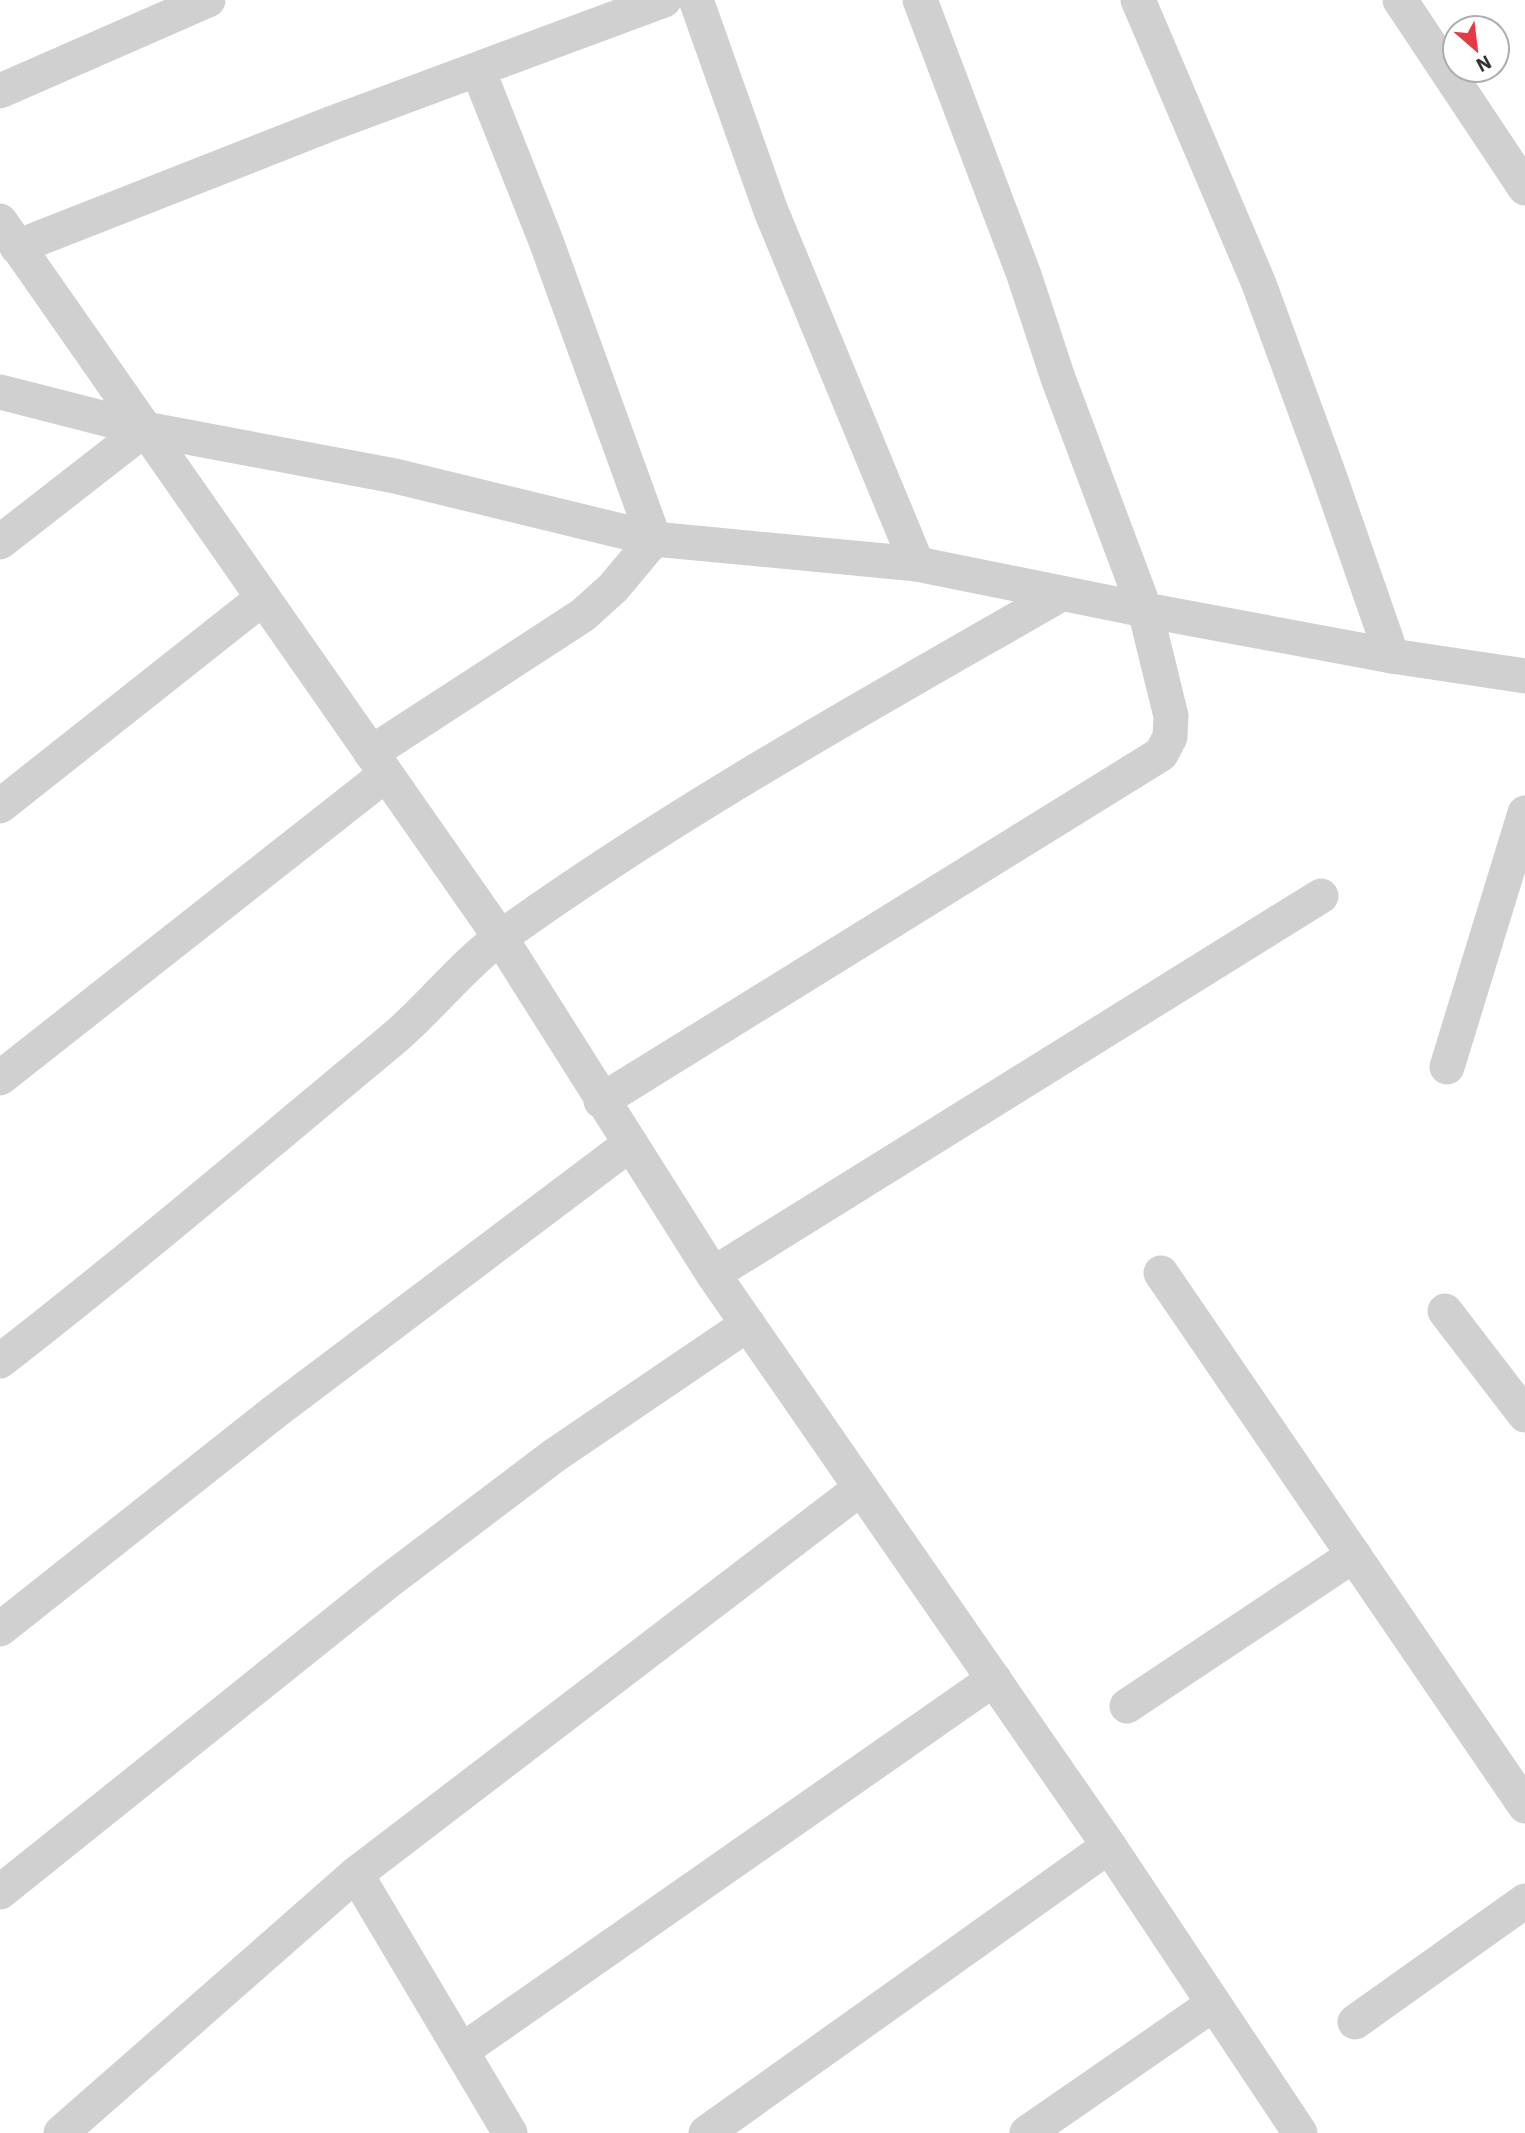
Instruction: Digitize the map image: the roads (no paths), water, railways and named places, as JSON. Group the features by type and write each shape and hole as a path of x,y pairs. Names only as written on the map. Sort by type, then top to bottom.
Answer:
{"street":[{"path":"0,91 208,0"},
{"path":"664,0 330,124 9,234 500,937 601,1101 713,1274 1110,1846 1212,2005 1300,2133"},
{"path":"696,0 771,211 917,564"},
{"path":"601,1101 1161,754 1170,737 1171,716 1144,610 1058,378 1024,275 920,0"},
{"path":"1138,0 1259,284 1392,656"},
{"path":"1400,0 1525,188"},
{"path":"478,70 546,241 654,539"},
{"path":"0,392 145,429 395,476 654,539 917,564 1392,656 1525,676"},
{"path":"0,542 145,429"},
{"path":"0,1078 378,764 583,615 612,588 654,539"},
{"path":"0,1361 93,1288 410,1025 500,937 649,836 1061,594"},
{"path":"0,807 263,598"},
{"path":"1447,1067 1525,813"},
{"path":"713,1274 1321,896"},
{"path":"0,1629 277,1410 630,1144"},
{"path":"1161,1273 1525,1806"},
{"path":"1445,1311 1525,1415"},
{"path":"0,1892 387,1582 555,1455 748,1324"},
{"path":"61,2133 356,1874 861,1488"},
{"path":"1127,1706 1354,1555"},
{"path":"463,2050 994,1679"},
{"path":"706,2133 1110,1846"},
{"path":"356,1874 510,2133"},
{"path":"1354,2022 1525,1901"},
{"path":"1027,2133 1212,2005"}]}
